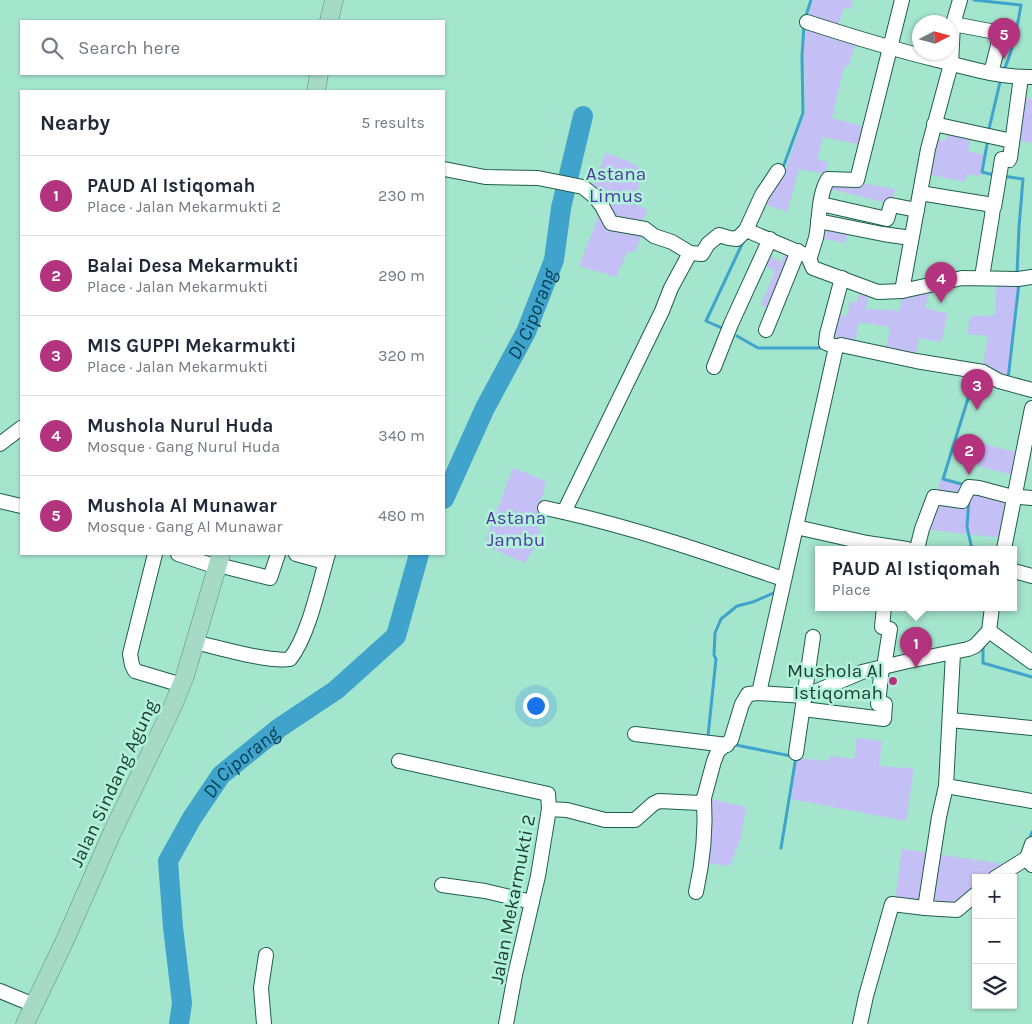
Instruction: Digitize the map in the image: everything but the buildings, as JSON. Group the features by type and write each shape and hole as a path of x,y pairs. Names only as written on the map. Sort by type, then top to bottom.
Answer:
{"main road":[{"path":"330,20 334,0"},
{"path":"316,90 319,75"},
{"name":"Jalan Sindang Agung","path":"25,1024 112,833 163,730 182,685 219,562"}],"street":[{"path":"766,330 804,254 816,238 823,189 828,179 857,180 902,0"},
{"path":"956,15 960,0"},
{"path":"807,22 890,48 950,64 991,73 1027,77 1009,160 1002,159 982,277"},
{"path":"957,24 1002,30 991,73"},
{"path":"902,290 934,124 951,60"},
{"path":"934,124 1012,141"},
{"path":"445,169 485,177 538,178 583,187 602,206 611,223 645,229 654,236 672,242 690,253 702,254 708,244 719,235 737,239 746,230 762,195 778,171"},
{"path":"920,193 990,204 994,207"},
{"path":"821,204 887,219 890,205 917,210"},
{"path":"818,221 912,238"},
{"path":"746,230 804,254 813,268 878,292 902,290 962,278 1032,277"},
{"path":"714,367 770,239"},
{"path":"564,512 662,311 671,288 690,253"},
{"path":"842,278 826,343 836,347 841,345 916,361 983,372 999,381 1032,390"},
{"path":"759,693 836,347"},
{"path":"1005,546 1016,497 1032,408"},
{"path":"0,444 20,429"},
{"path":"919,546 922,529 934,497 962,501 969,487 1016,497 1032,498"},
{"path":"0,500 20,506"},
{"path":"544,508 708,553 784,580"},
{"path":"796,527 882,546"},
{"path":"155,555 130,654 131,660 136,671 182,685"},
{"path":"183,555 219,562 270,578 278,555"},
{"path":"194,642 264,657 282,660 290,659 306,627 327,558 304,555"},
{"path":"1017,572 1032,576"},
{"path":"696,892 705,836 704,798 718,751 731,740 744,698 748,694 759,693 884,719 885,704 878,704 890,629 882,627 884,611"},
{"path":"804,703 862,672 953,653 975,646 989,631 992,611"},
{"path":"989,631 1032,662"},
{"path":"796,753 813,637"},
{"path":"925,908 939,817 946,786 953,653"},
{"path":"950,720 1032,728"},
{"path":"635,734 726,745"},
{"path":"399,761 548,794 549,809"},
{"path":"946,786 1032,801"},
{"name":"Jalan Mekarmukti 2","path":"506,1024 515,975 538,876 549,809 567,810 605,820 635,820 652,804 659,801 695,804 700,803 704,798"},
{"path":"1004,874 1029,862 1032,844"},
{"path":"442,885 485,891 532,902"},
{"path":"860,1024 892,904 957,910 972,897"},
{"path":"264,1024 261,988 266,955"},
{"path":"0,991 34,1005"}],"green space":[{"path":"813,0 853,0 850,9 844,8 837,29 808,21"},
{"path":"807,25 857,40 848,67 844,66 832,118 866,127 862,145 823,137 817,160 828,162 826,174 799,169 787,212 762,203 787,166 805,113 804,45"},
{"path":"1020,98 1032,99 1032,143 1014,140"},
{"path":"950,129 971,135 968,151 984,155 980,176 967,174 965,182 926,174 933,139 946,141"},
{"name":"Astana Limus","path":"606,153 635,164 641,170 639,186 632,203 648,210 640,225 613,221 593,191 593,184"},
{"path":"830,182 860,183 895,189 891,204 826,188"},
{"name":"Astana Limus","path":"601,210 643,232 635,252 627,252 616,277 579,266"},
{"path":"821,222 849,228 845,243 818,237"},
{"path":"787,249 796,252 773,310 761,305 775,271 761,264 765,254 781,262"},
{"path":"996,281 1018,283 1007,380 982,370 988,336 967,334 970,317 995,315"},
{"path":"931,287 925,308 948,314 941,342 919,338 916,359 886,352 890,327 859,322 854,346 836,346 827,335 834,313 847,316 850,302 857,302 861,289 869,291 866,309 900,311 902,293"},
{"path":"984,444 1019,453 1013,475 978,466"},
{"name":"Astana Jambu","path":"513,468 546,481 540,506 539,539 525,563 484,545"},
{"path":"941,480 1011,499 1004,538 920,529 936,496"},
{"path":"857,738 882,741 879,766 914,769 906,821 791,799 797,758 829,761 830,756 854,759"},
{"path":"707,798 746,807 741,837 730,866 704,863"},
{"path":"902,849 1010,865 997,874 972,874 972,894 956,907 895,901"}],"waterway":[{"path":"805,19 811,0"},
{"path":"974,0 1021,5 1012,48 1003,72"},
{"path":"782,170 803,113 802,56 804,25"},
{"path":"988,133 1001,78"},
{"name":"DI Ciporang","path":"445,497 485,408 526,332 554,260 561,208 583,116"},
{"path":"988,139 982,172 994,175"},
{"path":"1003,176 1023,179 1017,275"},
{"path":"724,329 706,321 743,242"},
{"path":"1008,379 1019,283"},
{"path":"737,336 758,348 826,348"},
{"path":"965,485 943,479 975,376"},
{"path":"969,498 967,527 971,546"},
{"name":"DI Ciporang","path":"179,1024 182,1003 168,861 192,818 221,775 279,728 336,690 396,636 419,555"},
{"path":"710,738 708,736 716,659 714,655 715,633 721,619 737,606 753,602 778,591"},
{"path":"983,644 983,663 1032,677"},
{"path":"736,745 796,757 781,848"},
{"path":"1029,841 1032,832"}],"place":[{"name":"Mushola Al Munawar","path":"1004,59"},
{"name":"Mushola Nurul Huda","path":"941,303"},
{"name":"MIS GUPPI Mekarmukti","path":"977,410"},
{"name":"Balai Desa Mekarmukti","path":"969,475"},
{"name":"PAUD Al Istiqomah","path":"916,668"},
{"name":"Mushola Al Istiqomah","path":"893,681"}]}
